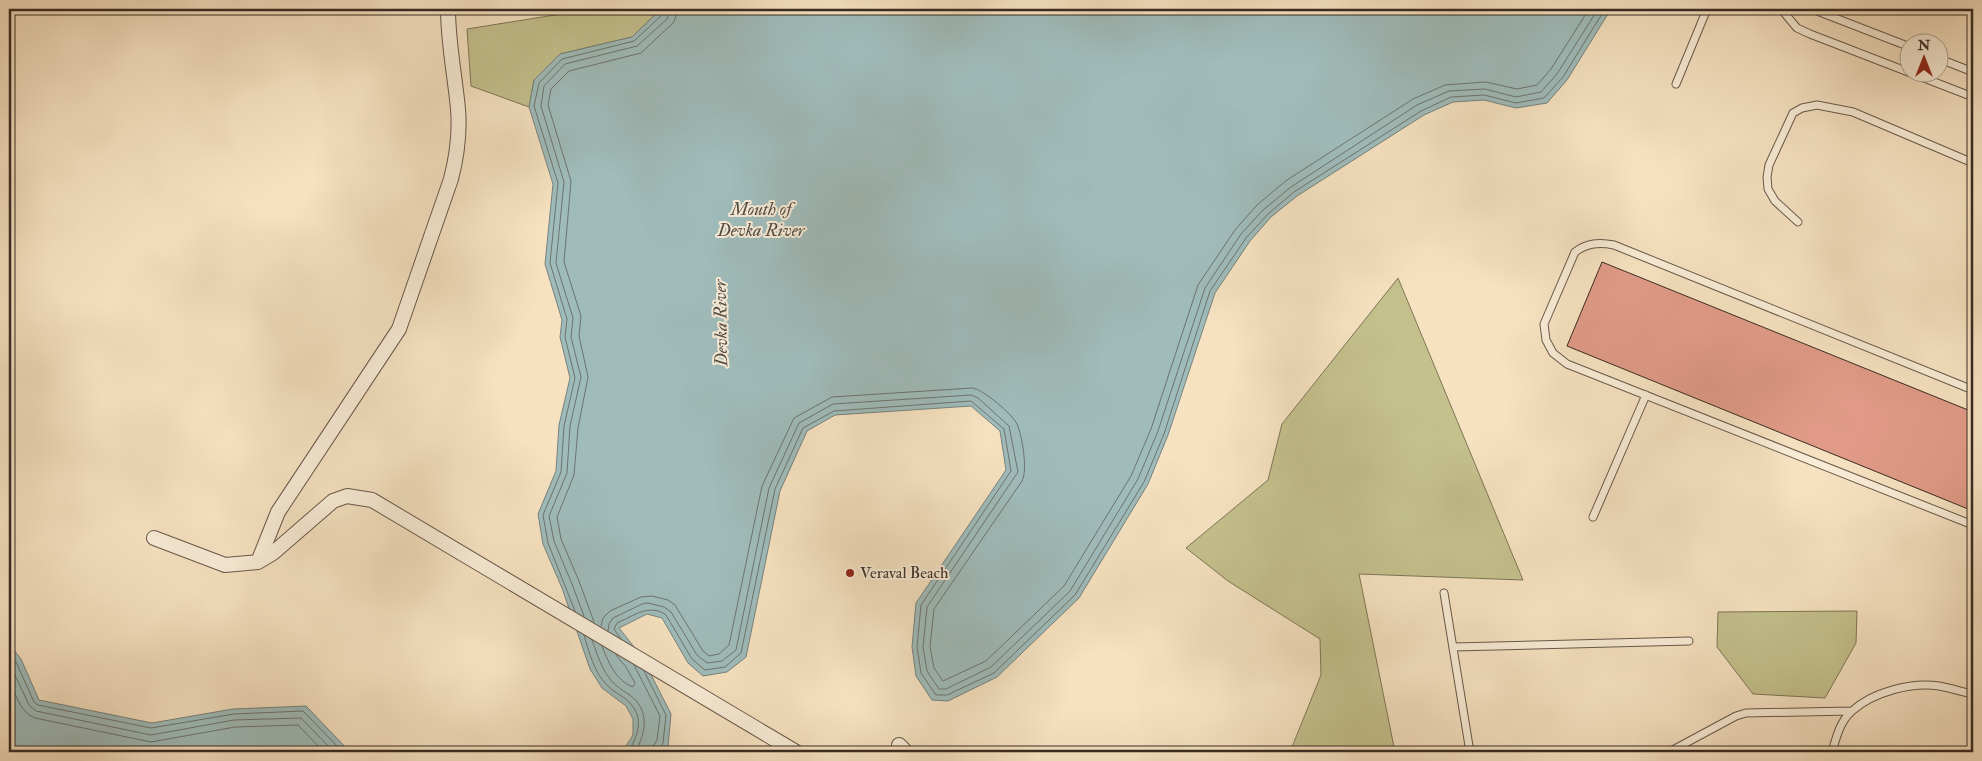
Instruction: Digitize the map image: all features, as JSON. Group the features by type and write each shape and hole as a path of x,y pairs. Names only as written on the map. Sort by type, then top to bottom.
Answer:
{"street":[{"path":"258,562 278,512 399,329 451,179 456,158 458,110 448,39 448,9"},
{"path":"154,538 225,565 258,562 273,553 333,501 347,496 372,500 796,752"}],"lane":[{"path":"1676,84 1707,9"},
{"path":"1781,9 1796,28 1973,97"},
{"path":"1812,9 1900,43"},
{"path":"1950,63 1973,72"},
{"path":"1798,222 1775,201 1768,189 1767,177 1769,165 1793,113 1802,108 1817,105 1853,112 1973,163"},
{"path":"1973,390 1614,245 1601,242 1584,246 1575,252 1544,324 1546,340 1554,353 1567,364 1973,524"},
{"path":"1593,517 1646,395"},
{"path":"1444,593 1470,752"},
{"path":"1453,647 1689,640"},
{"path":"1669,752 1736,716 1746,713 1851,711 1880,695 1904,688 1939,686 1973,694"},
{"path":"1832,752 1838,732 1851,711"}],"shaded area":[{"path":"565,9 661,9 632,37 560,54 534,80 529,107 471,86 467,29 561,14"},
{"path":"1398,278 1523,580 1359,574 1395,752 1290,752 1321,675 1320,639 1228,581 1186,548 1268,480 1282,424"},
{"path":"1857,611 1856,643 1825,698 1753,694 1717,647 1718,612"}],"water":[{"name":"Mouth of Devka River","path":"661,9 1611,9 1567,80 1547,103 1516,108 1484,100 1453,102 1424,115 1297,196 1271,217 1250,241 1215,293 1168,435 1148,484 1079,598 997,677 948,701 932,700 916,676 912,647 916,603 1006,470 1000,431 971,406 835,415 807,431 780,491 746,657 727,672 703,676 688,663 662,618 647,614 619,628 642,657 671,714 668,746 662,752 622,752 633,735 633,719 626,706 602,688 590,669 562,588 543,544 538,514 556,471 559,425 570,378 560,337 562,320 545,264 553,184 529,107 534,80 560,54 632,37"},
{"path":"9,644 21,659 39,700 152,723 233,709 306,706 350,752 9,752"}],"building":[{"path":"1602,262 1973,412 1973,511 1567,346"}],"place":[{"name":"Veraval Beach","path":"850,573"}],"water label":[{"name":"Devka River","path":"721,323"}]}
